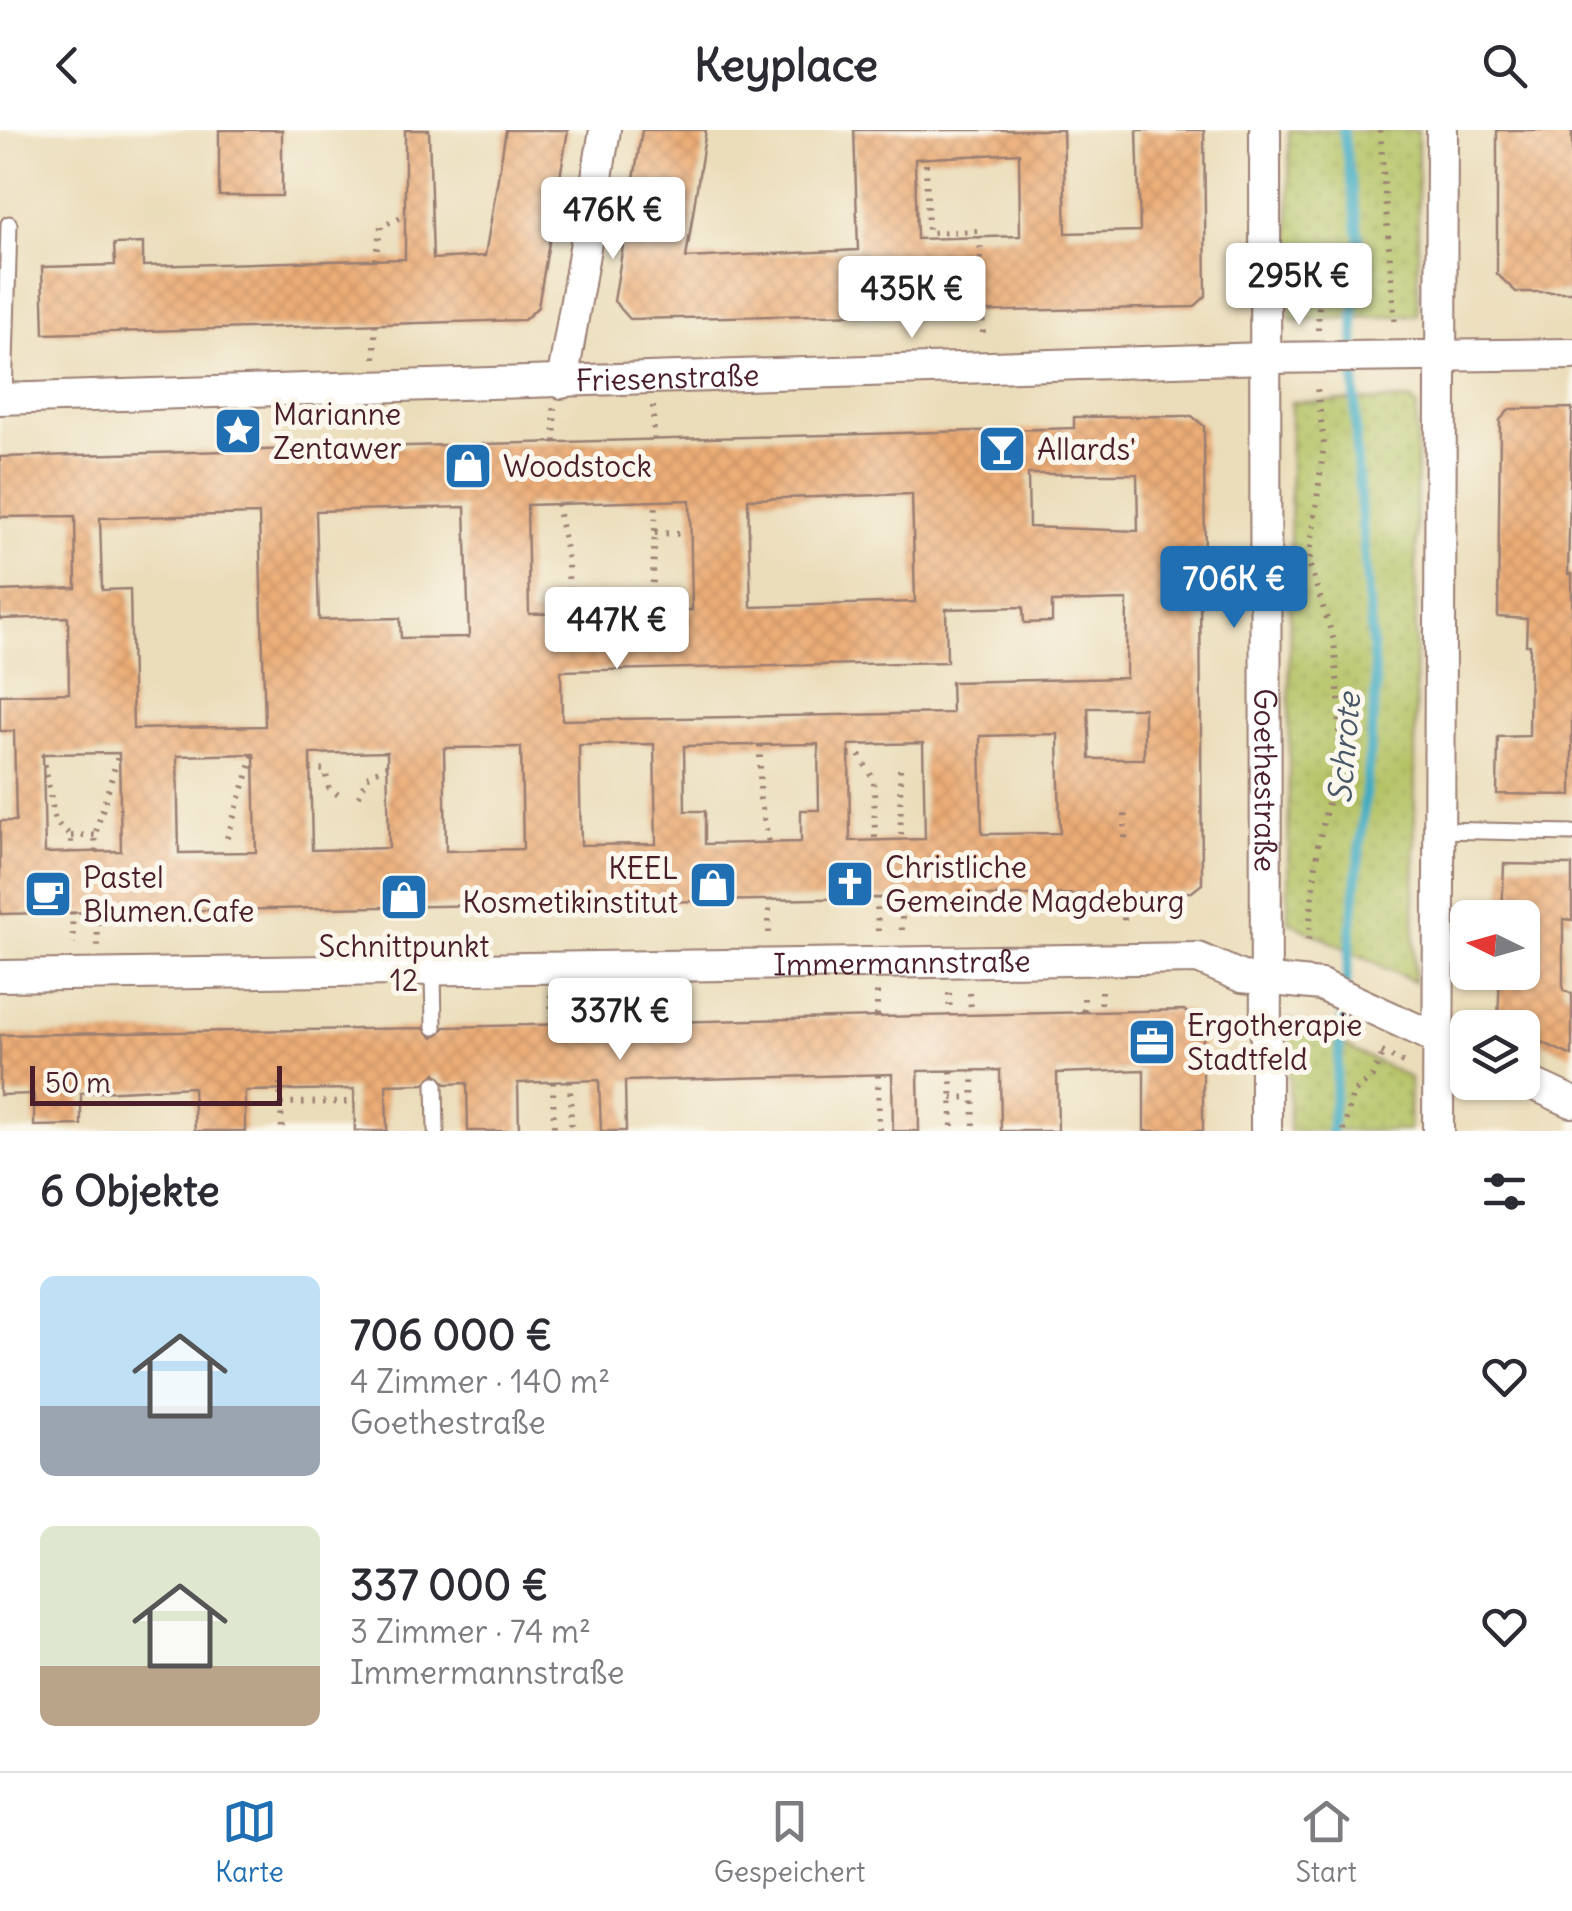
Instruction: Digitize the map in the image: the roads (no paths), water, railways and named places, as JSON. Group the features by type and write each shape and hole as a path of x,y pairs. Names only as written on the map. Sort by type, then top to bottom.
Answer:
{"street":[{"path":"562,383 605,130"},
{"name":"Goethestraße","path":"1265,130 1266,1131"},
{"path":"1438,1131 1442,130"},
{"name":"Friesenstraße","path":"2,400 1264,358 1572,354"},
{"name":"Immermannstraße","path":"0,976 1198,958 1242,977 1322,985 1450,1044"},
{"path":"1540,1087 1572,1102"}],"lane":[{"path":"2,400 9,224"},
{"path":"1440,830 1572,832"},
{"path":"433,970 434,1028"},
{"path":"435,1084 436,1130"}],"waterway":[{"name":"Schrote","path":"1331,1131 1376,689 1356,451 1354,316 1359,238 1343,130"}],"place":[{"name":"Marianne Zentawer","path":"238,431"},
{"name":"Allards'","path":"1002,449"},
{"name":"Woodstock","path":"468,466"},
{"name":"Christliche Gemeinde Magdeburg","path":"850,884"},
{"name":"KEEL Kosmetikinstitut","path":"713,885"},
{"name":"Pastel Blumen.Cafe","path":"48,894"},
{"name":"Schnittpunkt 12","path":"404,897"},
{"name":"Ergotherapie Stadtfeld","path":"1152,1042"}]}
